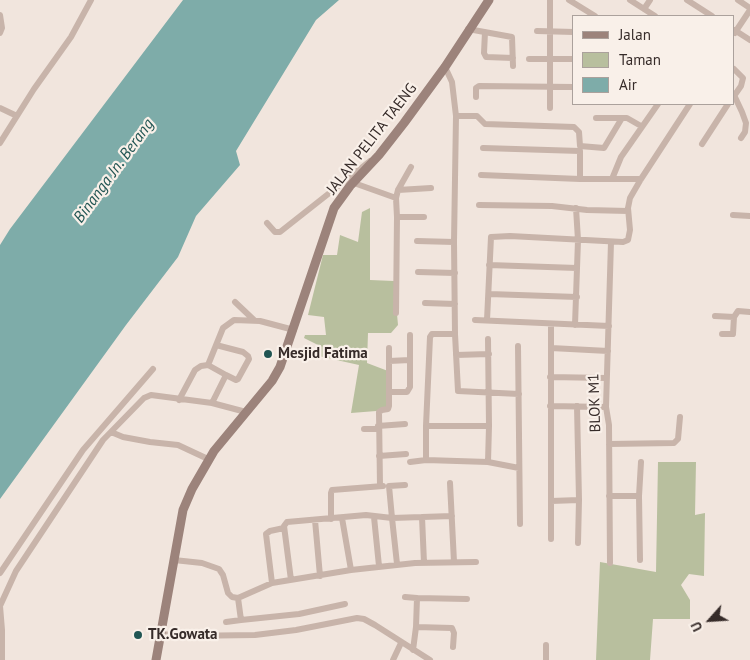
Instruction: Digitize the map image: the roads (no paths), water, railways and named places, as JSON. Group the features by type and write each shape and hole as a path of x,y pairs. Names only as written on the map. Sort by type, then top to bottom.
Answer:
{"street":[{"path":"0,143 71,37 91,0"},
{"name":"JALAN PELITA TAENG","path":"156,660 183,510 208,459 224,437 272,381 280,367 334,208 379,155 444,67 489,0"},
{"path":"550,0 550,108"},
{"path":"569,0 593,15"},
{"path":"630,0 654,15"},
{"path":"642,15 650,0"},
{"path":"687,0 710,15"},
{"path":"735,31 750,9 738,0"},
{"path":"0,15 2,28 0,33"},
{"path":"468,29 512,37 513,66"},
{"path":"537,31 572,32"},
{"path":"485,32 484,53 486,57 513,58"},
{"path":"735,32 750,40"},
{"path":"529,59 572,59"},
{"path":"444,67 452,82 456,116 454,242 458,391 519,394"},
{"path":"735,70 743,78 735,94"},
{"path":"476,97 476,88 479,86 572,87"},
{"path":"735,98 746,123 745,132 741,138"},
{"path":"612,179 621,157 657,105"},
{"path":"487,320 489,242 491,237 626,242 629,239 630,230 628,211 630,198 689,105"},
{"path":"702,144 727,105"},
{"path":"0,108 17,116"},
{"path":"456,116 477,116 485,124 574,127 579,132 580,146 604,148 622,118"},
{"path":"596,118 627,118 641,126"},
{"path":"483,148 580,151 580,179"},
{"path":"267,223 278,233 361,167 379,155"},
{"path":"396,313 396,198 398,190 411,167"},
{"path":"481,175 580,179 641,179"},
{"path":"354,183 396,198"},
{"path":"398,190 431,188"},
{"path":"479,205 552,206 628,211"},
{"path":"576,208 578,240 576,325"},
{"path":"733,216 750,216"},
{"path":"397,217 424,217"},
{"path":"417,241 454,242"},
{"name":"BLOK M1","path":"610,563 609,444 606,378 611,242"},
{"path":"489,264 577,268"},
{"path":"418,272 455,273"},
{"path":"489,294 576,297"},
{"path":"235,302 254,320"},
{"path":"425,303 455,304"},
{"path":"722,334 733,334 734,317 738,311 750,312"},
{"path":"715,316 734,317"},
{"path":"208,365 223,328 230,321 254,320 294,330"},
{"path":"475,320 551,325 609,326"},
{"path":"551,325 551,539"},
{"path":"426,460 430,337 432,334 455,334"},
{"path":"389,392 405,392 410,387 410,335"},
{"path":"488,339 488,462"},
{"path":"179,400 195,370 201,366 208,365 226,376 238,379 249,358 247,354 216,345"},
{"path":"518,346 520,524"},
{"path":"380,486 379,412 389,408 389,348"},
{"path":"551,348 608,351"},
{"path":"456,355 488,354"},
{"path":"389,361 410,360"},
{"path":"0,573 83,450 153,370"},
{"path":"212,403 226,376"},
{"path":"550,377 606,378"},
{"path":"2,660 0,606 16,571 103,440 139,402 151,395 212,403 246,412"},
{"path":"122,405 139,402"},
{"path":"550,406 606,407"},
{"path":"578,406 578,542"},
{"path":"609,444 674,443 678,439 680,417"},
{"path":"364,429 405,424"},
{"path":"426,426 489,426"},
{"path":"111,432 123,437 178,445 208,459"},
{"path":"379,456 406,454"},
{"path":"410,462 426,460 488,462 518,468"},
{"path":"640,560 639,496 641,462"},
{"path":"450,483 454,562"},
{"path":"331,519 332,490 405,484"},
{"path":"389,486 397,564"},
{"path":"609,496 639,496"},
{"path":"551,501 579,500"},
{"path":"291,580 284,528 284,524 287,522 366,515 392,518 452,516"},
{"path":"374,517 379,566"},
{"path":"422,517 424,562"},
{"path":"342,518 351,570"},
{"path":"315,520 320,576"},
{"path":"272,583 266,534 273,530 284,528"},
{"path":"174,560 202,563 219,570 224,575 228,593 232,597 238,598 272,583 351,570 424,562 476,562"},
{"path":"405,597 467,599"},
{"path":"238,598 241,620"},
{"path":"413,650 417,598"},
{"path":"226,622 299,614 344,604"},
{"path":"160,634 182,636 255,635 296,630 356,618 364,619 375,625 430,660"},
{"path":"416,626 452,628 454,633 453,647"},
{"path":"393,660 401,643"},
{"path":"546,645 546,660"}],"water":[{"name":"Binanga Jn. Berang","path":"183,0 339,0 316,20 236,151 240,165 196,216 178,257 126,325 0,499 0,245 10,229"}],"place":[{"name":"Mesjid Fatima","path":"268,354"},
{"name":"TK.Gowata","path":"138,635"}]}
